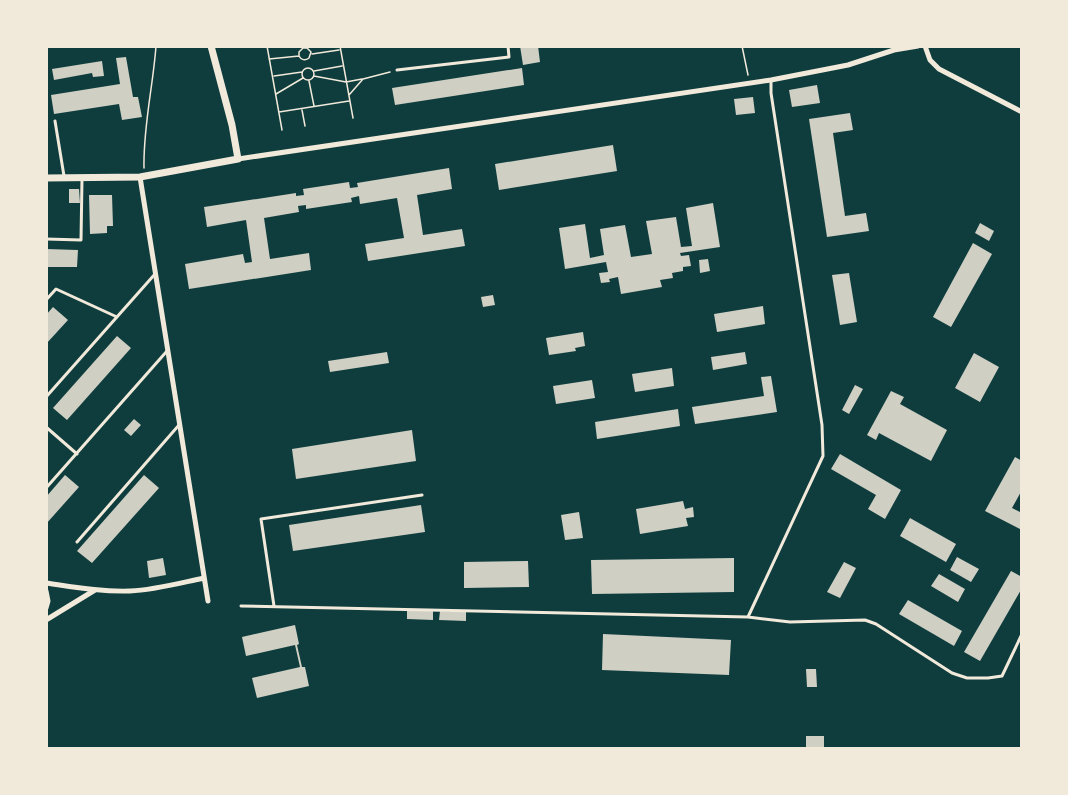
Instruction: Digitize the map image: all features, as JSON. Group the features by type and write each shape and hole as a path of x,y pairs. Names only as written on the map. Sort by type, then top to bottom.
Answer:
{"street":[{"path":"211,46 232,125 238,159"},
{"path":"46,178 142,177 238,159 771,80 848,65 894,50 918,46"},
{"path":"925,46 930,60 939,69 1022,112"},
{"path":"142,177 155,274 208,601"},
{"path":"46,583 95,590 132,591 204,578"},
{"path":"46,620 95,590"},
{"path":"46,591 48,601 46,608"}],"lane":[{"path":"397,70 509,57 508,46"},
{"path":"748,617 824,456 822,425 771,80"},
{"path":"55,122 64,178"},
{"path":"46,239 81,240 82,177"},
{"path":"46,397 155,274"},
{"path":"46,300 56,289 117,317"},
{"path":"46,488 167,351"},
{"path":"77,542 179,425"},
{"path":"46,427 77,454"},
{"path":"274,606 261,519 422,495"},
{"path":"241,606 748,617 790,622 865,620 876,624 952,673 967,678 1002,676 1022,634"}],"path":[{"path":"142,177 156,46"},
{"path":"267,46 282,130"},
{"path":"296,46 300,50"},
{"path":"310,51 312,46"},
{"path":"741,46 750,83"},
{"path":"299,56 300,50 305,47 311,54"},
{"path":"269,59 299,56 306,60 311,54 340,48 353,118"},
{"path":"272,76 302,72 307,68 314,71 343,66"},
{"path":"309,80 314,76 346,82 397,70"},
{"path":"314,71 314,76"},
{"path":"302,72 304,78 309,80"},
{"path":"275,94 304,78"},
{"path":"349,96 363,79"},
{"path":"309,80 314,107"},
{"path":"279,112 350,101"},
{"path":"301,109 304,126"}],"building":[{"path":"520,46 538,46 540,62 523,65"},
{"path":"126,57 133,97 138,97 142,117 122,120 119,104 54,114 51,95 120,84 116,58"},
{"path":"102,61 104,76 93,77 92,73 54,80 52,69"},
{"path":"522,68 524,85 395,105 392,88"},
{"path":"817,85 820,103 792,107 789,90"},
{"path":"753,97 755,113 736,115 734,99"},
{"path":"850,113 853,130 833,133 845,216 866,213 869,231 827,237 809,119"},
{"path":"613,145 617,171 499,190 495,164"},
{"path":"449,168 452,189 417,195 423,235 462,229 465,246 368,261 365,244 404,238 397,198 360,204 359,196 351,198 352,202 306,209 306,205 298,206 299,212 264,218 270,259 309,253 311,270 189,289 185,264 243,254 245,263 252,262 246,220 207,227 204,207 296,193 296,196 304,195 303,189 349,182 350,188 358,187 357,183"},
{"path":"69,189 79,189 80,203 69,203"},
{"path":"89,195 112,195 113,226 107,226 107,233 90,234"},
{"path":"713,203 720,247 680,253 681,256 689,255 691,266 683,267 683,271 672,273 673,278 660,280 662,287 621,294 618,277 609,279 610,282 601,283 599,273 608,272 606,262 565,269 559,228 585,224 590,258 604,255 600,229 625,225 631,257 652,254 646,221 676,217 681,247 692,246 686,208"},
{"path":"980,223 994,231 989,241 975,233"},
{"path":"973,243 992,254 951,327 933,317"},
{"path":"46,249 78,250 77,267 46,267"},
{"path":"708,259 710,271 700,273 699,260"},
{"path":"849,273 857,322 840,325 832,275"},
{"path":"493,295 495,305 483,307 481,297"},
{"path":"763,306 765,324 717,332 714,314"},
{"path":"53,307 68,320 46,344 46,315"},
{"path":"583,332 585,346 575,348 576,351 549,355 546,338"},
{"path":"117,336 131,348 67,420 53,408"},
{"path":"387,352 389,363 330,372 328,361"},
{"path":"745,352 747,364 713,370 711,357"},
{"path":"974,353 999,367 980,402 955,388"},
{"path":"672,368 674,386 635,392 632,374"},
{"path":"771,376 777,412 695,424 692,407 764,396 761,377"},
{"path":"592,380 595,398 556,404 553,386"},
{"path":"855,385 863,389 849,414 842,410"},
{"path":"891,391 904,397 900,404 947,430 931,461 879,433 876,440 867,435"},
{"path":"678,409 680,426 597,439 595,422"},
{"path":"134,419 141,425 131,436 124,430"},
{"path":"412,430 416,461 296,479 292,449"},
{"path":"840,454 901,490 885,519 868,509 876,495 831,469"},
{"path":"1015,457 1022,461 1022,490 1012,508 1022,513 1022,530 985,511"},
{"path":"65,475 79,487 46,524 46,497"},
{"path":"144,475 159,488 92,563 77,551"},
{"path":"683,501 685,509 693,507 694,517 686,518 688,526 640,534 636,509"},
{"path":"421,505 425,532 293,551 289,525"},
{"path":"579,512 583,538 565,540 561,515"},
{"path":"910,518 956,544 946,562 900,536"},
{"path":"957,557 979,569 971,582 950,570"},
{"path":"163,558 166,575 149,578 147,561"},
{"path":"734,558 734,592 592,594 591,560"},
{"path":"528,561 529,587 464,588 464,562"},
{"path":"844,562 856,568 840,598 827,592"},
{"path":"1011,571 1022,577 1022,588 980,661 964,652"},
{"path":"939,574 965,589 958,602 931,586"},
{"path":"908,600 962,631 954,646 899,614"},
{"path":"407,610 433,611 433,620 407,619"},
{"path":"440,611 466,612 466,621 439,620"},
{"path":"295,625 302,667 305,667 309,686 257,698 252,678 300,667 295,645 246,656 242,637"},
{"path":"603,634 731,640 729,675 602,670"},
{"path":"806,669 816,669 817,687 807,687"},
{"path":"806,736 824,736 824,748 806,748"}]}
